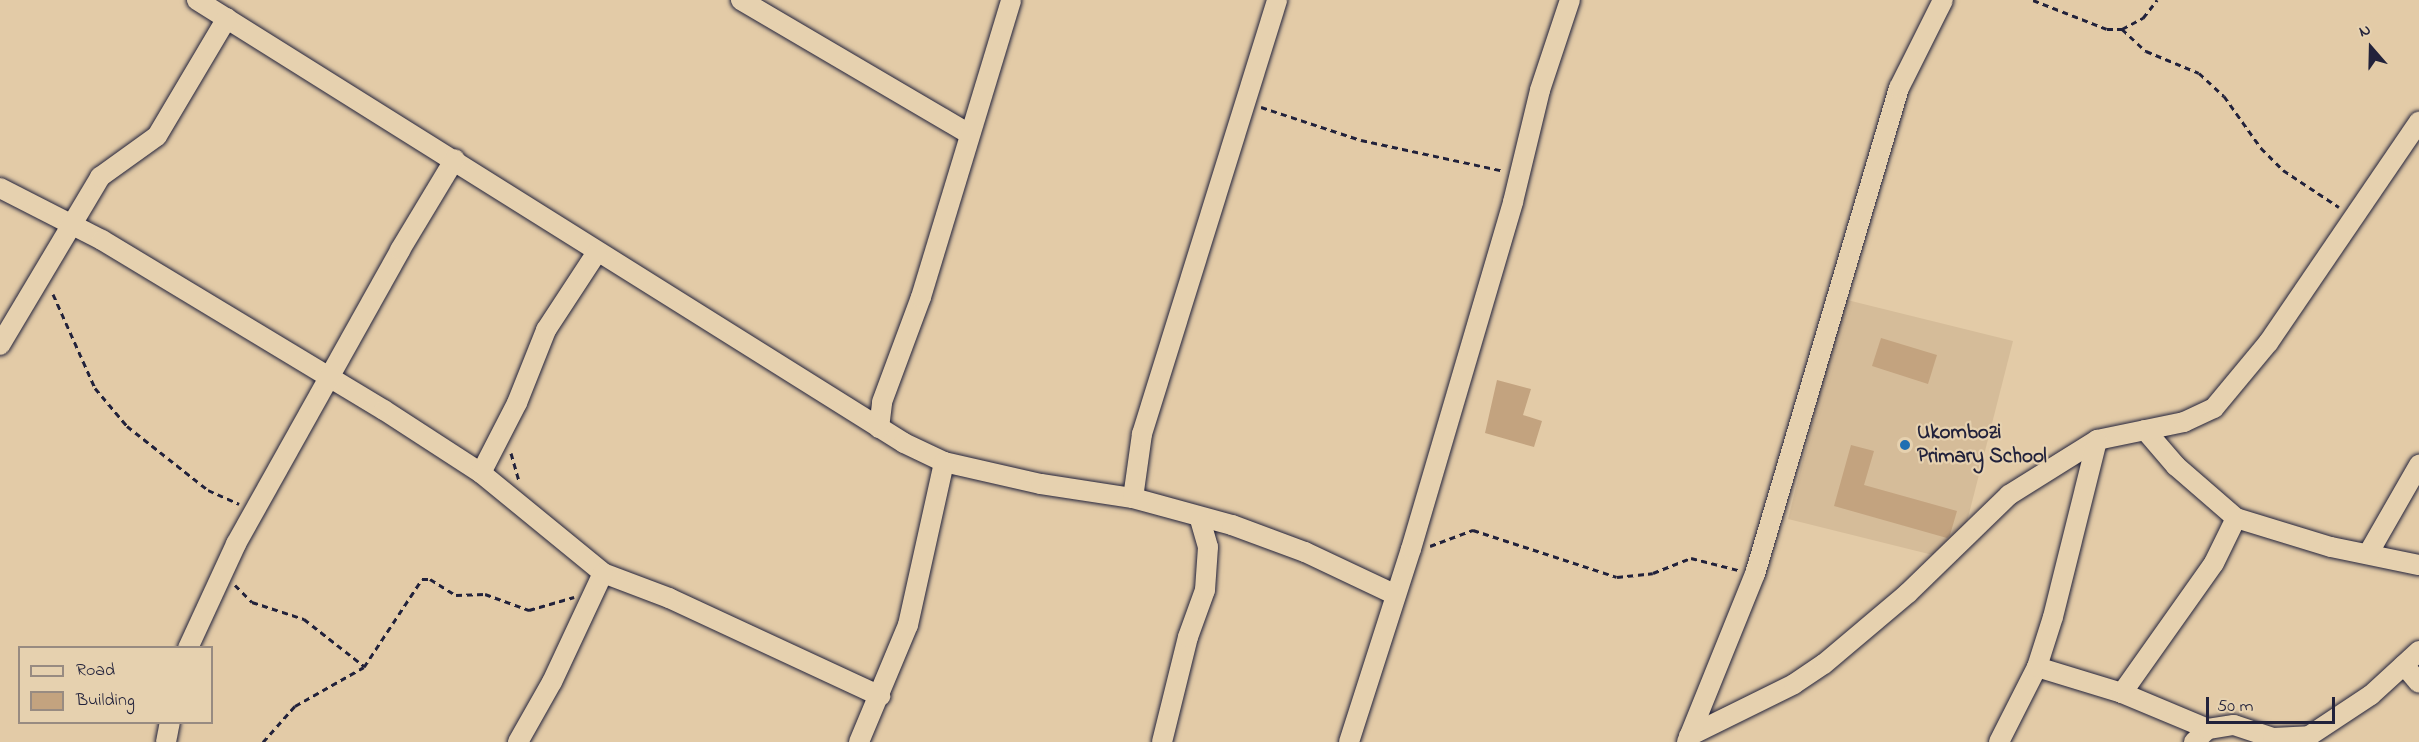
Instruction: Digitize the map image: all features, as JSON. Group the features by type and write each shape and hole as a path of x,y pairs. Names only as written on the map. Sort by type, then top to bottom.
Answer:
{"street":[{"path":"197,0 455,159 597,252 879,428 944,462 1041,484 1134,498 1200,519 1232,525 1305,552 1394,594"},
{"path":"741,0 968,133"},
{"path":"879,428 882,402 921,297 968,133 1011,0"},
{"path":"1134,498 1142,434 1278,0"},
{"path":"1349,742 1372,678 1394,594 1411,549 1519,174 1540,90 1570,0"},
{"path":"1688,739 1755,574 1882,138 1899,88 1943,0"},
{"path":"0,345 47,272 69,225 100,177 157,136 227,18"},
{"path":"1688,739 1794,684 1824,664 1908,593 2009,495 2097,440 2184,422 2214,408 2268,343 2353,216 2399,157 2419,122"},
{"path":"189,646 224,569 254,511 455,159"},
{"path":"0,188 102,240 330,376 481,473 603,573 669,598 880,696"},
{"path":"481,473 503,431 546,330 597,252"},
{"path":"2145,430 2176,466 2236,518 2277,533 2419,565"},
{"path":"1999,742 2037,667 2076,534 2097,440"},
{"path":"859,742 908,625 944,462"},
{"path":"2368,554 2419,465"},
{"path":"2122,693 2214,563 2236,518"},
{"path":"1162,742 1188,637 1205,590 1208,547 1200,519"},
{"path":"518,742 594,597 603,573"},
{"path":"2037,667 2122,693 2201,735 2234,725 2273,738 2309,736 2371,695 2419,651"},
{"path":"2404,665 2419,683"},
{"path":"165,742 170,724"}],"path":[{"path":"2033,0 2107,29 2122,29 2144,18 2157,0"},
{"path":"2122,29 2132,41 2146,51 2199,73 2224,96 2261,148 2283,170 2353,216"},
{"path":"1245,101 1361,140 1519,174"},
{"path":"47,272 54,299 83,365 95,388 127,426 207,490 254,511"},
{"path":"503,431 520,485"},
{"path":"1411,549 1473,530 1617,577 1653,573 1691,558 1755,574"},
{"path":"224,569 252,602 304,619 364,667"},
{"path":"263,742 295,706 364,667 422,579 430,579 456,595 484,594 529,610 569,597 594,597"}],"shaded area":[{"path":"1843,299 2013,341 1957,561 1788,519"}],"building":[{"path":"1881,338 1937,355 1928,384 1872,366"},
{"path":"1497,380 1531,389 1523,415 1542,421 1534,447 1485,433"},
{"path":"1851,445 1874,451 1864,485 1957,511 1950,535 1947,538 1834,506"}],"place":[{"name":"Ukombozi Primary School","path":"1905,445"}]}
